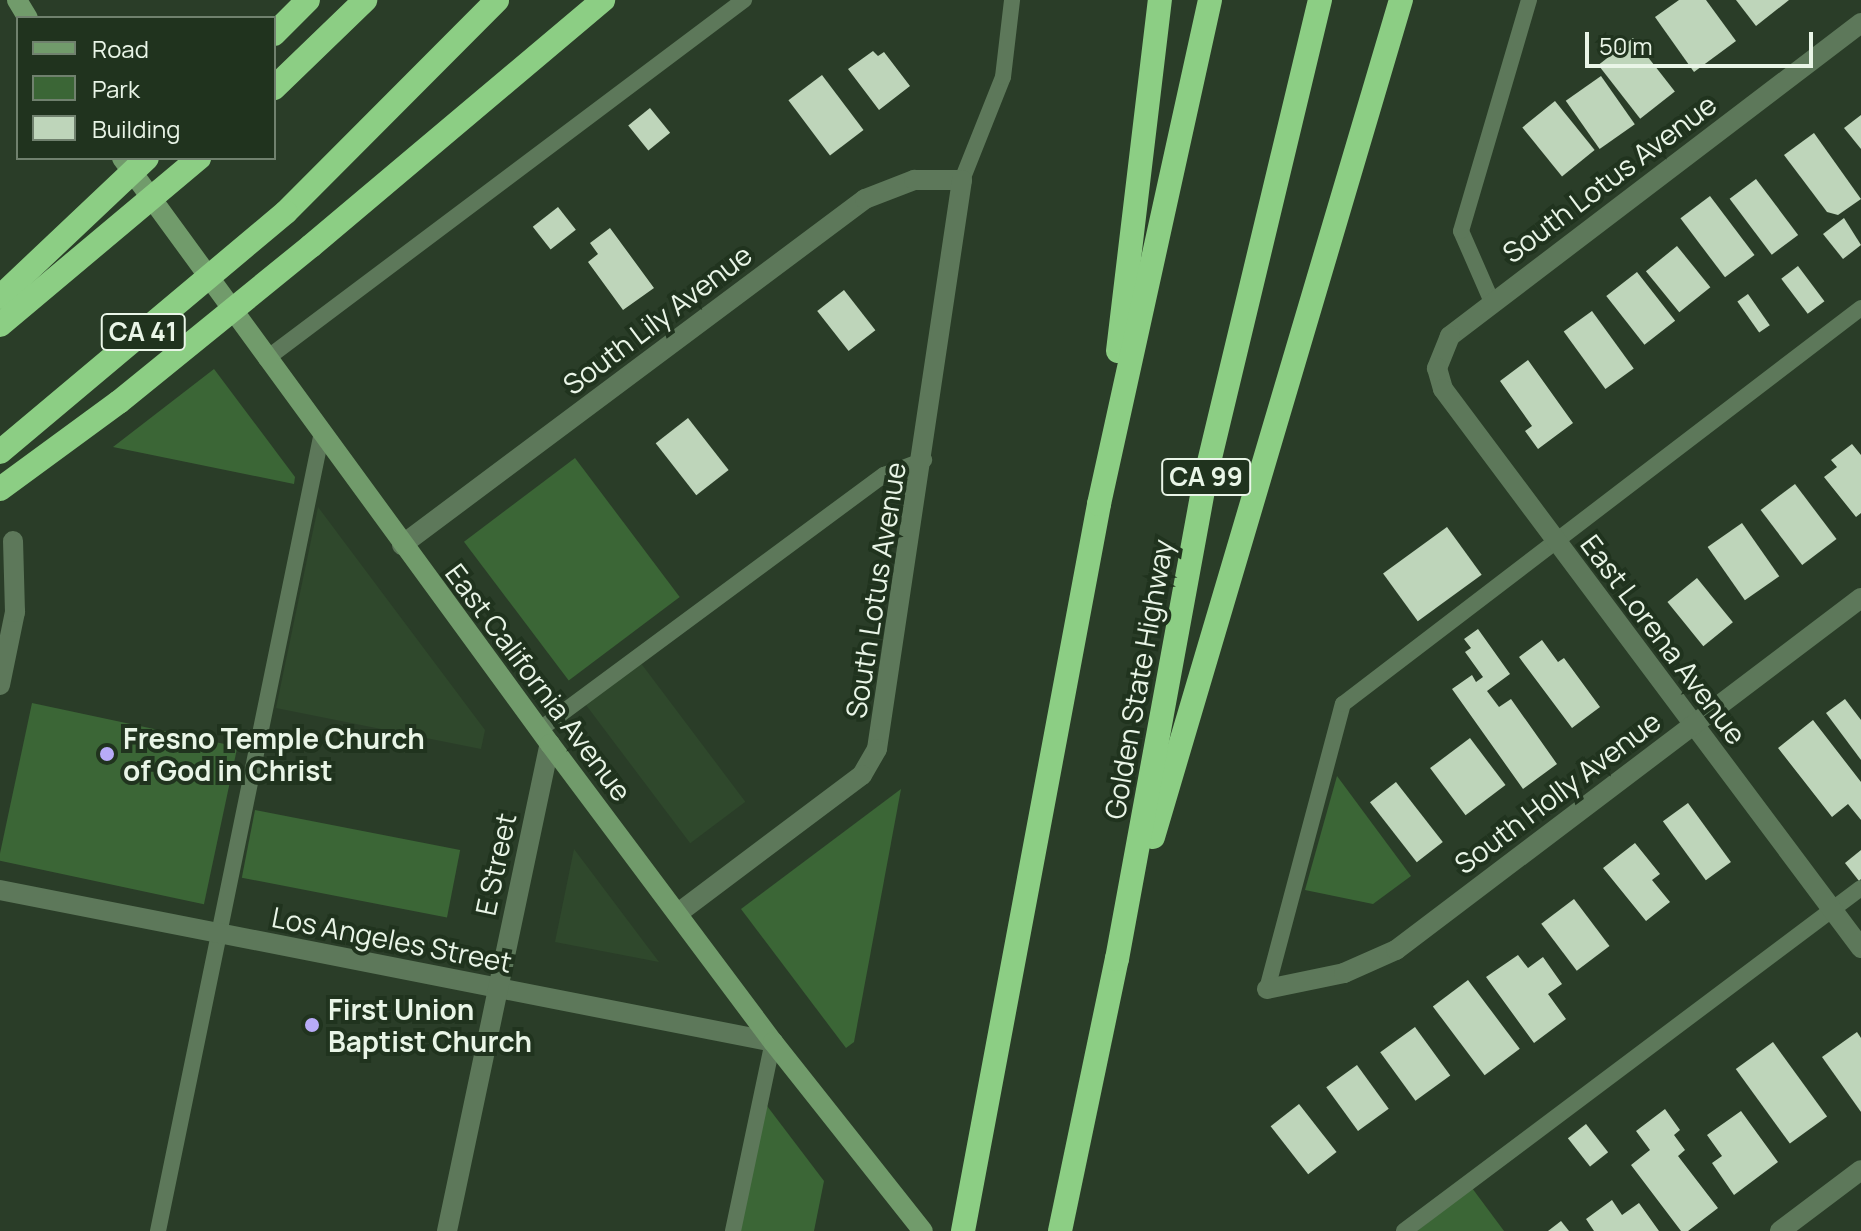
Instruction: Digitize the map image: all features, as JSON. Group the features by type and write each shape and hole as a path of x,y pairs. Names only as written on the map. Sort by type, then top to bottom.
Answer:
{"highway":[{"path":"276,32 308,0"},
{"path":"276,86 365,0"},
{"name":"CA 41","path":"0,452 286,212 497,0"},
{"path":"0,489 119,402 311,246 603,0"},
{"path":"1099,504 1160,0"},
{"path":"963,1231 1099,504 1210,0"},
{"name":"Golden State Highway","path":"1060,1231 1117,959 1204,483 1320,0"},
{"path":"1117,959 1401,0"},
{"path":"0,297 145,160"},
{"path":"0,325 197,160"}],"street":[{"name":"South Lotus Avenue","path":"1438,356 1450,336 1492,302 1861,23"},
{"name":"East California Avenue","path":"123,160 321,437 544,737 773,1042 923,1231"},
{"name":"South Lily Avenue","path":"402,545 865,199 914,180 962,180"},
{"name":"South Lotus Avenue","path":"677,914 862,775 877,749 924,460 962,180"},
{"name":"East Lorena Avenue","path":"1438,356 1443,389 1861,948"},
{"path":"0,685 15,612 13,541"},
{"name":"South Holly Avenue","path":"1267,989 1344,973 1396,950 1861,598"},
{"name":"E Street","path":"447,1231 544,737"},
{"name":"Los Angeles Street","path":"0,890 773,1042"},
{"path":"1780,1231 1861,1170"}],"lane":[{"path":"266,359 744,0"},
{"path":"962,180 1003,77 1012,0"},
{"path":"1492,302 1461,231 1529,0"},
{"path":"1267,989 1343,704 1861,308"},
{"path":"158,1231 321,437"},
{"path":"544,737 884,475 924,460"},
{"path":"1404,1231 1861,888"},
{"path":"733,1231 773,1042"}],"shaded area":[{"path":"318,507 485,730 481,749 276,708"},
{"path":"640,662 745,802 690,843 585,704"},
{"path":"574,849 659,962 555,942"}],"green space":[{"path":"214,369 295,477 294,484 113,447"},
{"path":"575,458 680,597 569,681 464,542"},
{"path":"32,703 237,747 204,904 0,861"},
{"path":"1337,776 1411,876 1373,904 1305,890"},
{"path":"901,789 854,1042 846,1048 741,909"},
{"path":"255,810 460,850 447,918 242,878"},
{"path":"764,1102 824,1181 814,1231 737,1231"},
{"path":"1472,1188 1504,1231 1417,1231"}],"building":[{"path":"1679,0 1706,0 1736,41 1694,72 1655,17"},
{"path":"1736,0 1789,0 1756,26"},
{"path":"1633,38 1675,92 1640,119 1598,65"},
{"path":"873,51 878,56 884,52 910,86 879,110 848,69"},
{"path":"822,75 864,130 830,155 788,100"},
{"path":"1601,76 1635,124 1600,149 1566,101"},
{"path":"1555,101 1595,150 1562,176 1522,127"},
{"path":"650,108 670,133 648,150 628,126"},
{"path":"1861,115 1861,149 1844,128"},
{"path":"1814,133 1861,199 1838,215 1827,212 1784,155"},
{"path":"1756,179 1798,235 1772,255 1730,199"},
{"path":"1710,196 1755,255 1725,277 1680,218"},
{"path":"558,207 576,230 551,250 533,227"},
{"path":"1844,218 1861,245 1843,259 1823,234"},
{"path":"610,228 654,288 623,310 588,262 598,254 590,243"},
{"path":"1677,246 1710,287 1679,312 1646,271"},
{"path":"1798,266 1824,301 1808,314 1781,279"},
{"path":"1637,272 1675,321 1644,345 1606,296"},
{"path":"844,290 875,330 849,351 817,311"},
{"path":"1748,294 1770,325 1759,333 1737,301"},
{"path":"1592,311 1634,368 1605,389 1564,332"},
{"path":"1528,360 1573,423 1538,449 1525,431 1532,426 1500,381"},
{"path":"688,418 729,470 696,495 656,443"},
{"path":"1852,444 1861,455 1861,513 1856,517 1824,477 1837,467 1831,460"},
{"path":"1795,484 1837,539 1802,565 1761,510"},
{"path":"1742,523 1779,576 1745,600 1708,547"},
{"path":"1447,527 1482,575 1418,621 1383,573"},
{"path":"1697,578 1733,622 1703,646 1667,602"},
{"path":"1478,629 1510,674 1487,691 1499,707 1511,699 1557,764 1523,789 1452,689 1472,675 1476,682 1483,677 1465,652 1471,648 1464,639"},
{"path":"1542,640 1558,662 1564,658 1600,707 1572,728 1519,657"},
{"path":"1845,699 1861,720 1861,760 1826,713"},
{"path":"1813,720 1861,782 1861,820 1848,804 1832,817 1778,748"},
{"path":"1470,738 1506,785 1466,815 1430,768"},
{"path":"1396,782 1443,842 1417,862 1370,802"},
{"path":"1688,803 1731,862 1706,880 1663,821"},
{"path":"1635,843 1660,874 1652,880 1670,902 1646,921 1603,868"},
{"path":"1861,850 1861,879 1859,881 1845,863"},
{"path":"1574,899 1610,946 1577,971 1541,924"},
{"path":"1518,955 1528,968 1543,957 1562,984 1548,994 1566,1019 1534,1043 1486,977"},
{"path":"1468,980 1520,1049 1485,1075 1433,1006"},
{"path":"1415,1027 1450,1076 1415,1101 1380,1052"},
{"path":"1857,1032 1861,1038 1861,1112 1822,1057"},
{"path":"1773,1042 1827,1116 1790,1143 1736,1069"},
{"path":"1357,1065 1389,1109 1358,1131 1326,1087"},
{"path":"1299,1104 1337,1152 1308,1174 1271,1126"},
{"path":"1665,1109 1680,1130 1674,1135 1685,1150 1678,1156 1718,1208 1688,1231 1681,1231 1631,1165 1650,1150 1636,1131"},
{"path":"1741,1111 1778,1162 1734,1195 1712,1163 1722,1156 1707,1135"},
{"path":"1586,1124 1608,1152 1590,1167 1568,1138"},
{"path":"1612,1200 1622,1215 1639,1203 1659,1231 1594,1231 1586,1219"},
{"path":"1561,1221 1569,1231 1548,1231"}],"place":[{"name":"Fresno Temple Church of God in Christ","path":"107,754"},
{"name":"First Union Baptist Church","path":"312,1025"}]}
